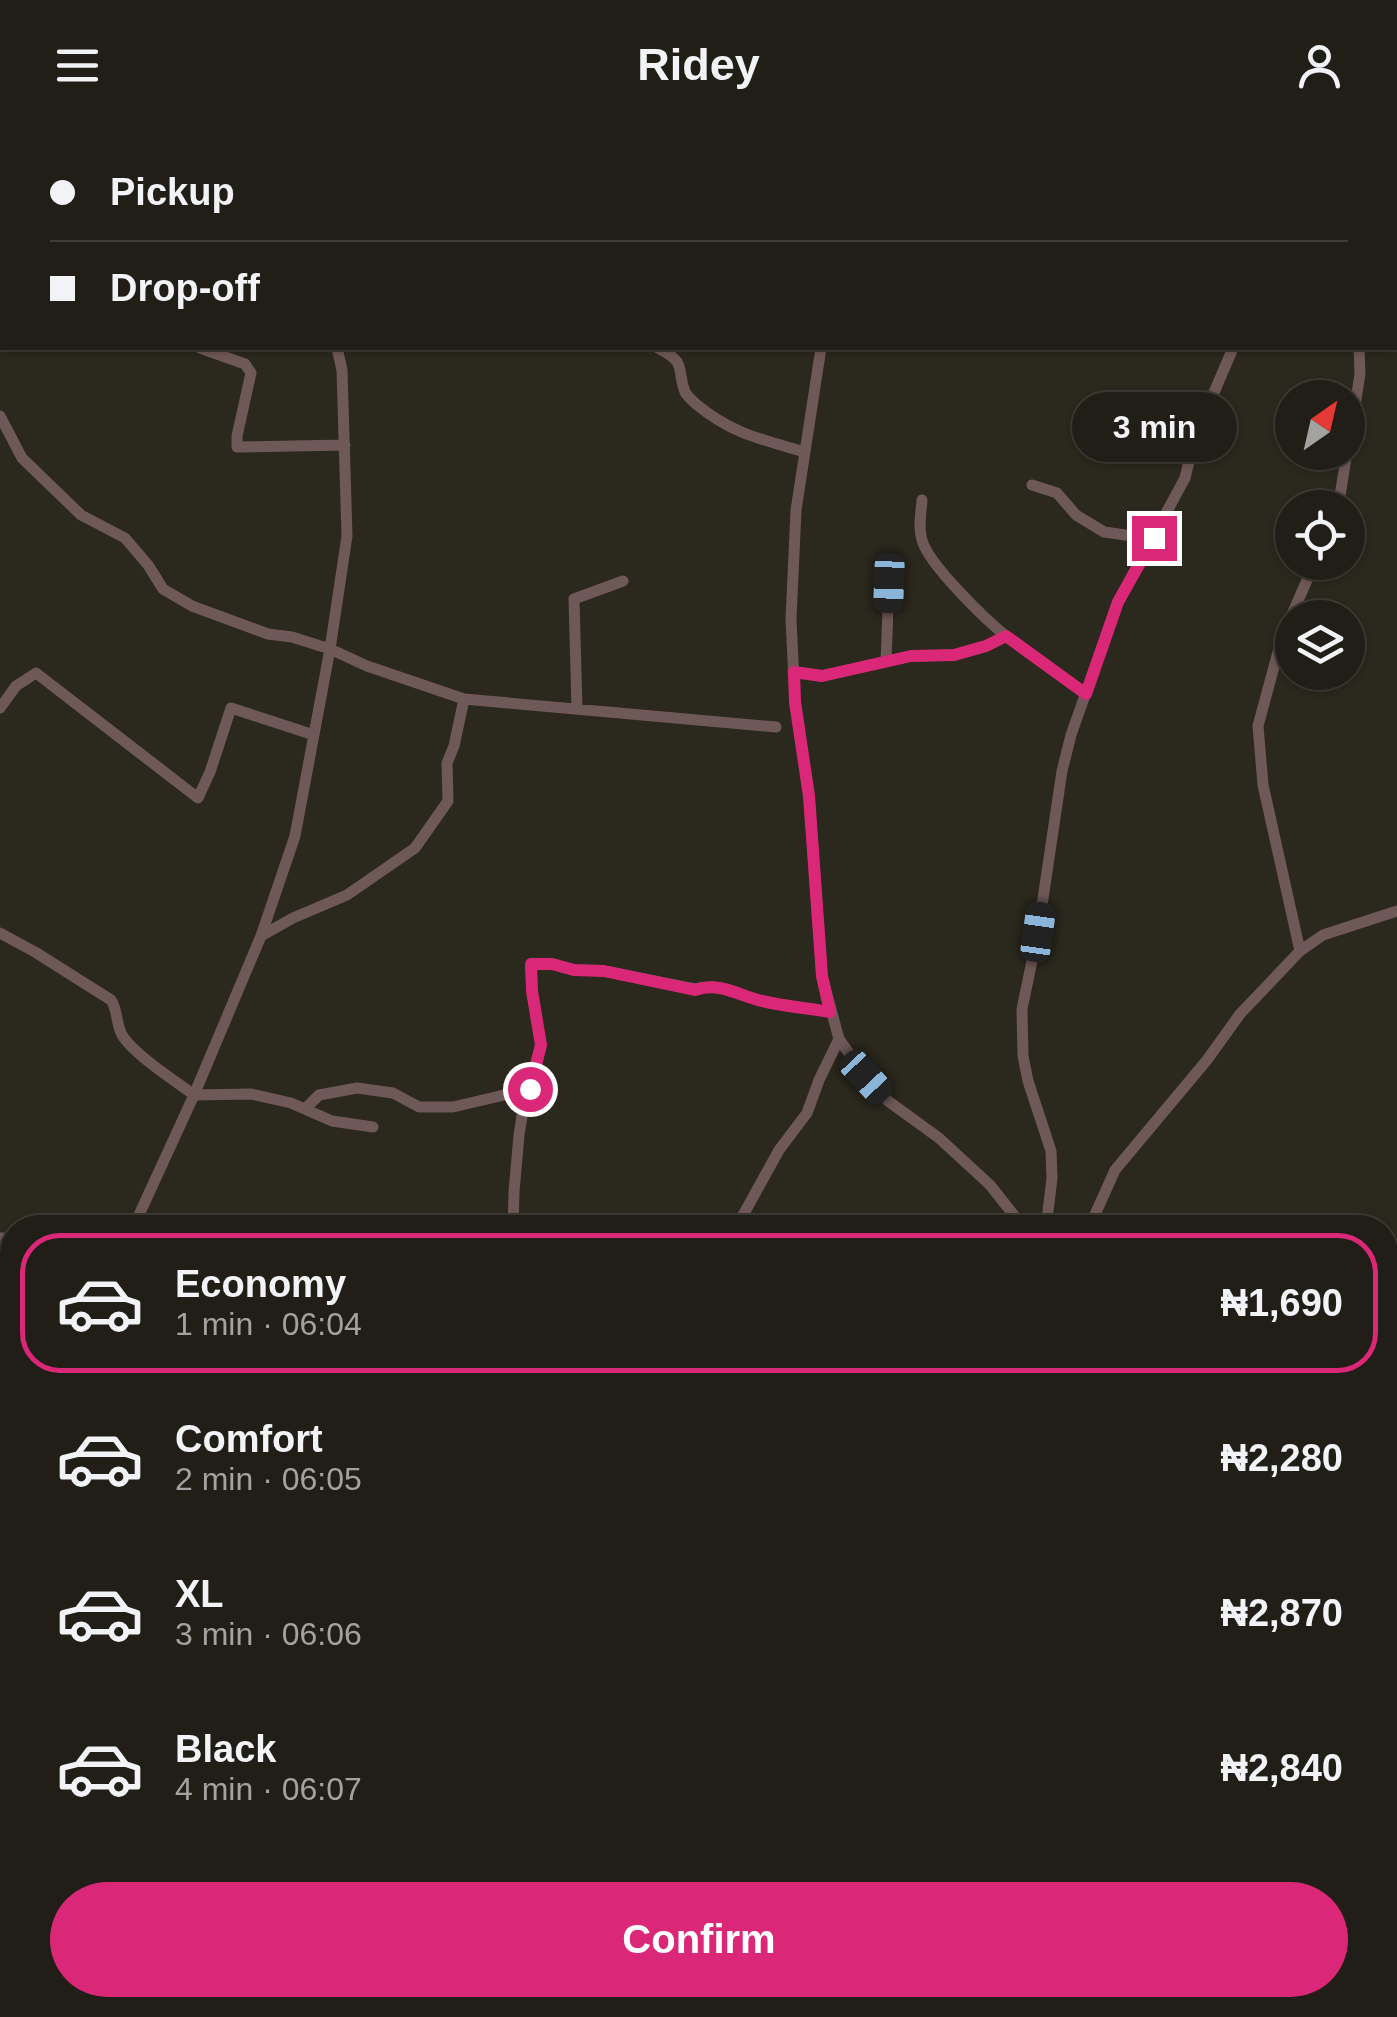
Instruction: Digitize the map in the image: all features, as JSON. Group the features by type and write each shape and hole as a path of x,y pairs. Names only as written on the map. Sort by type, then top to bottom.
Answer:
{"street":[{"path":"206,350 245,364 250,372 238,446 345,445"},
{"path":"140,1215 261,936 296,836 348,536 342,370 337,350"},
{"path":"663,350 679,363 686,394 708,414 737,432 805,452"},
{"path":"820,350 796,510 792,619 795,702 809,796 822,976 830,1012 839,1039 866,1077 888,1101 939,1138 990,1184 1014,1215"},
{"path":"1048,1215 1051,1151 1023,1056 1022,1009 1038,932 1059,786 1071,734 1118,602 1185,478 1195,437 1232,350"},
{"path":"1358,350 1359,380"},
{"path":"0,416 22,458 82,515 125,538 163,589 192,606 464,698 776,727"},
{"path":"1032,485 1057,493 1076,515 1104,532 1154,538"},
{"path":"922,500 922,544 950,581 1006,636 1086,694"},
{"path":"577,709 574,599 623,580"},
{"path":"1300,951 1264,785 1258,726 1282,636 1308,580"},
{"path":"886,661 889,583"},
{"path":"794,672 822,676 911,656 954,655 1006,636"},
{"path":"0,708 16,686 36,673 198,798 231,708 314,735"},
{"path":"261,936 347,894 414,848 448,800 447,763 464,698"},
{"path":"1095,1215 1115,1170 1207,1060 1240,1014 1300,951 1323,935 1397,911"},
{"path":"0,933 111,1000 123,1038 194,1095 251,1094 332,1120 373,1128"},
{"path":"514,1215 516,1153 524,1104 541,1045 531,964 604,971 695,990 722,987 759,1000 830,1012"},
{"path":"743,1215 779,1150 807,1113 839,1039"},
{"path":"305,1109 319,1095 357,1088 392,1093 420,1107 452,1107 530,1089"}],"route":[{"path":"530,1089 541,1045 531,964 604,971 695,990 722,987 759,1000 830,1012 822,976 809,796 794,672 822,676 911,656 954,655 1006,636 1086,694 1118,602 1154,538"}]}
